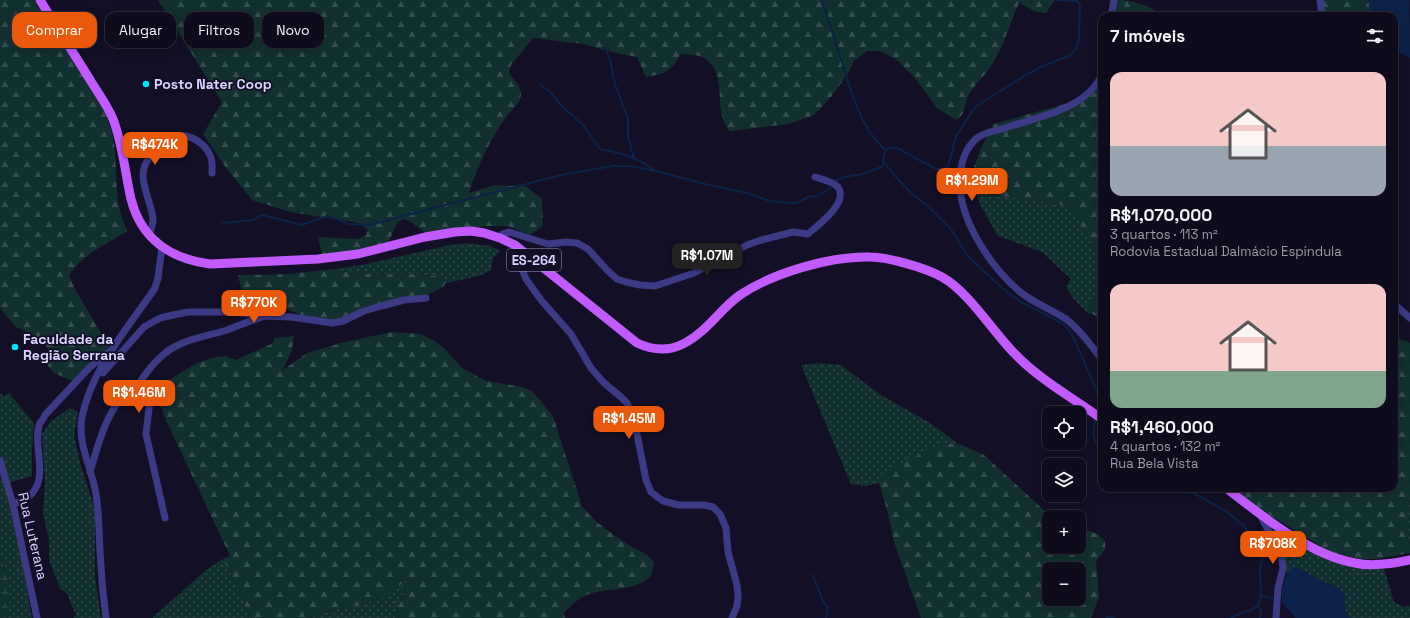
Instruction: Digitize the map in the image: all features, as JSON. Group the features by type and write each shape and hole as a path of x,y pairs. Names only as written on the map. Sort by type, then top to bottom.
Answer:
{"main road":[{"name":"ES-264","path":"40,0 113,118 122,147 132,200 139,219 149,234 162,247 181,258 210,264 318,259 358,254 425,237 455,232 484,233 515,245 637,343 648,348 659,350 670,349 682,345 692,339 740,295 761,283 788,272 853,257 872,257 908,265 942,277 965,297 1015,354 1033,371 1098,416"},
{"path":"1231,492 1259,513 1317,550 1340,560 1356,564 1372,565 1410,560"}],"street":[{"path":"1112,12 1114,0"},
{"path":"1320,0 1322,12"},
{"path":"1098,81 1094,88 1073,104 978,137 967,150 963,160 960,183 965,212 980,244 994,264 1019,291 1035,303 1065,319 1076,328 1098,355"},
{"path":"149,234 153,221 145,187 144,166 160,147 170,139 181,136 191,137 204,146 210,154 212,173"},
{"path":"500,238 502,234 509,232 548,244 566,242 577,243 588,248 617,279 640,285 655,286 694,273 758,241 793,232 808,234 839,203 840,194 838,188 835,185 815,177"},
{"path":"515,245 519,262 526,279 541,300 571,334 591,368 603,382 627,404 632,414 638,434 646,480 651,492 663,501 679,505 704,505 713,507 720,514 726,528 728,552 737,585 737,602 732,618"},
{"path":"106,618 100,552 100,523 96,493 81,436 82,418 88,397 111,351 155,288 160,268 162,247"},
{"path":"96,380 144,327 160,318 188,312 233,312 264,316 291,317 333,324 364,311 381,306 404,300 426,298"},
{"path":"1398,308 1410,318"},
{"path":"90,472 106,424 117,404 126,392 138,385 153,363 164,353 196,338 226,330 264,316"},
{"path":"13,504 26,498 34,492 39,482 38,435 40,424 45,415 89,368 111,351"},
{"path":"138,385 144,388 148,393 150,400 146,434 165,518"},
{"name":"Rua Luterana","path":"0,461 13,504 37,618"},
{"path":"1259,513 1279,550 1282,560 1283,568 1278,588 1276,618"}],"green space":[{"path":"0,0 34,0 42,12 12,12 12,48 65,48 98,100 104,110 112,132 118,199 123,221 128,231 104,245 80,262 69,276 111,350 73,381 54,373 48,366 49,358 47,346 32,334 17,328 0,308"},
{"path":"158,0 1055,0 1046,13 1036,12 1019,3 1003,44 995,59 970,92 962,115 956,120 937,108 915,78 896,59 879,51 867,51 854,61 848,73 831,97 814,115 789,124 730,131 724,123 720,104 719,83 716,73 712,65 702,57 680,54 674,65 667,71 658,75 646,77 637,57 584,44 533,38 511,65 509,72 518,84 521,93 520,99 490,143 480,162 469,193 496,185 511,186 521,184 542,199 543,226 530,235 508,226 485,226 429,235 409,221 403,219 397,223 384,252 324,262 318,237 358,239 366,235 368,230 360,223 290,212 252,200 224,165 203,134 222,102 188,48 254,48 254,12 184,12 184,41 176,29 176,12 166,12"},
{"path":"1117,0 1142,4 1158,12 1116,12"},
{"path":"1319,0 1368,0 1371,12 1320,12"},
{"path":"1098,88 1098,252 1071,206 975,192 974,167 982,146 994,124 1089,97"},
{"path":"975,192 1071,206 1098,252 1098,298 1089,303 1090,313 1089,314 1074,299 1066,287 1071,279 1042,252 998,236 982,208"},
{"path":"466,243 490,246 500,251 493,258 491,270 479,276 446,283 442,277 409,274 349,273 333,269 362,265 450,245"},
{"path":"333,269 349,273 409,274 442,277 446,283 443,287 427,295 352,317 320,323 285,308 246,310 238,275 289,274"},
{"path":"1098,298 1098,317 1090,313 1089,303"},
{"path":"392,332 420,334 433,340 445,349 462,368 486,381 523,387 533,392 553,416 582,506 592,517 616,537 646,554 651,559 654,563 652,573 649,578 636,585 589,594 575,602 564,613 565,618 395,618 408,579 384,597 346,609 339,608 309,618 251,618 223,559 230,556 164,416 157,393 164,383 197,363 216,357 225,356 236,360 273,343 274,338 294,336 292,350 283,370 307,353 341,343"},
{"path":"1398,338 1410,343 1410,500 1406,513 1407,537 1410,540 1410,553 1376,559 1359,559 1333,553 1233,492 1398,492"},
{"path":"820,363 841,365 881,395 930,423 957,443 942,444 879,477 879,483 866,486 851,484 801,365"},
{"path":"0,393 4,396 9,393 34,423 32,476 8,483 32,618 7,618 10,593 8,579 0,555"},
{"path":"70,408 78,412 74,436 81,466 94,506 95,577 101,618 73,618 76,615 67,594 60,588 49,560 49,540 43,513 45,481 42,434 51,421"},
{"path":"957,443 984,455 1044,510 1042,510 1042,554 1086,554 1086,530 1102,537 1105,546 1104,551 1096,561 1099,597 1091,618 921,618 894,542 888,513 879,483 879,477 886,471 942,444"},
{"path":"1410,500 1410,540 1407,537 1406,513"},
{"path":"1272,526 1306,546 1383,566 1394,602 1404,607 1410,606 1410,618 1349,618 1345,609 1345,595 1337,587 1320,581 1303,570 1287,574 1285,572 1279,540"},
{"path":"0,555 8,579 10,593 7,618 0,618"},
{"path":"223,559 251,618 152,618 206,570"},
{"path":"408,578 395,618 309,618 340,608 346,609 354,607 384,597"}],"water":[{"path":"1368,0 1409,0 1410,58 1398,52 1398,12 1371,12"},
{"path":"1295,567 1303,570 1320,581 1341,590 1345,595 1345,609 1349,618 1295,618 1283,603 1282,589 1288,573"}],"waterway":[{"path":"822,0 848,83 863,121 877,142 886,150"},
{"path":"835,181 845,177 864,174 883,166 885,152 887,149 892,147 897,148 936,169 946,168 949,164 956,136 975,107 1024,76 1041,67 1071,55 1077,47 1079,39 1080,4 1077,1 1057,0"},
{"path":"605,47 610,60 615,84 628,119 628,136 634,159"},
{"path":"540,85 549,91 563,107 584,126 600,149 635,159 654,170"},
{"path":"884,162 911,193 929,207 951,229 967,255 1003,289 1021,302 1062,323 1069,330 1096,389 1098,398"},
{"path":"223,223 252,220 262,215 302,225 327,216 349,224 369,225 561,175 613,166 629,166 656,171 747,193 769,201 797,203 808,197 817,196 831,188"},
{"path":"1097,412 1098,408"},
{"path":"1096,418 1094,436 1098,446"},
{"path":"1189,492 1226,511 1244,526 1262,548 1263,556 1260,570 1261,596 1258,605 1251,610 1231,618"},
{"path":"813,575 822,599 828,608 826,618"},
{"path":"1261,596 1270,598"},
{"path":"1258,605 1261,611 1260,618"},
{"path":"1106,618 1114,618"}],"place":[{"name":"Posto Nater Coop","path":"146,84"},
{"name":"Faculdade da Região Serrana","path":"15,347"}]}
